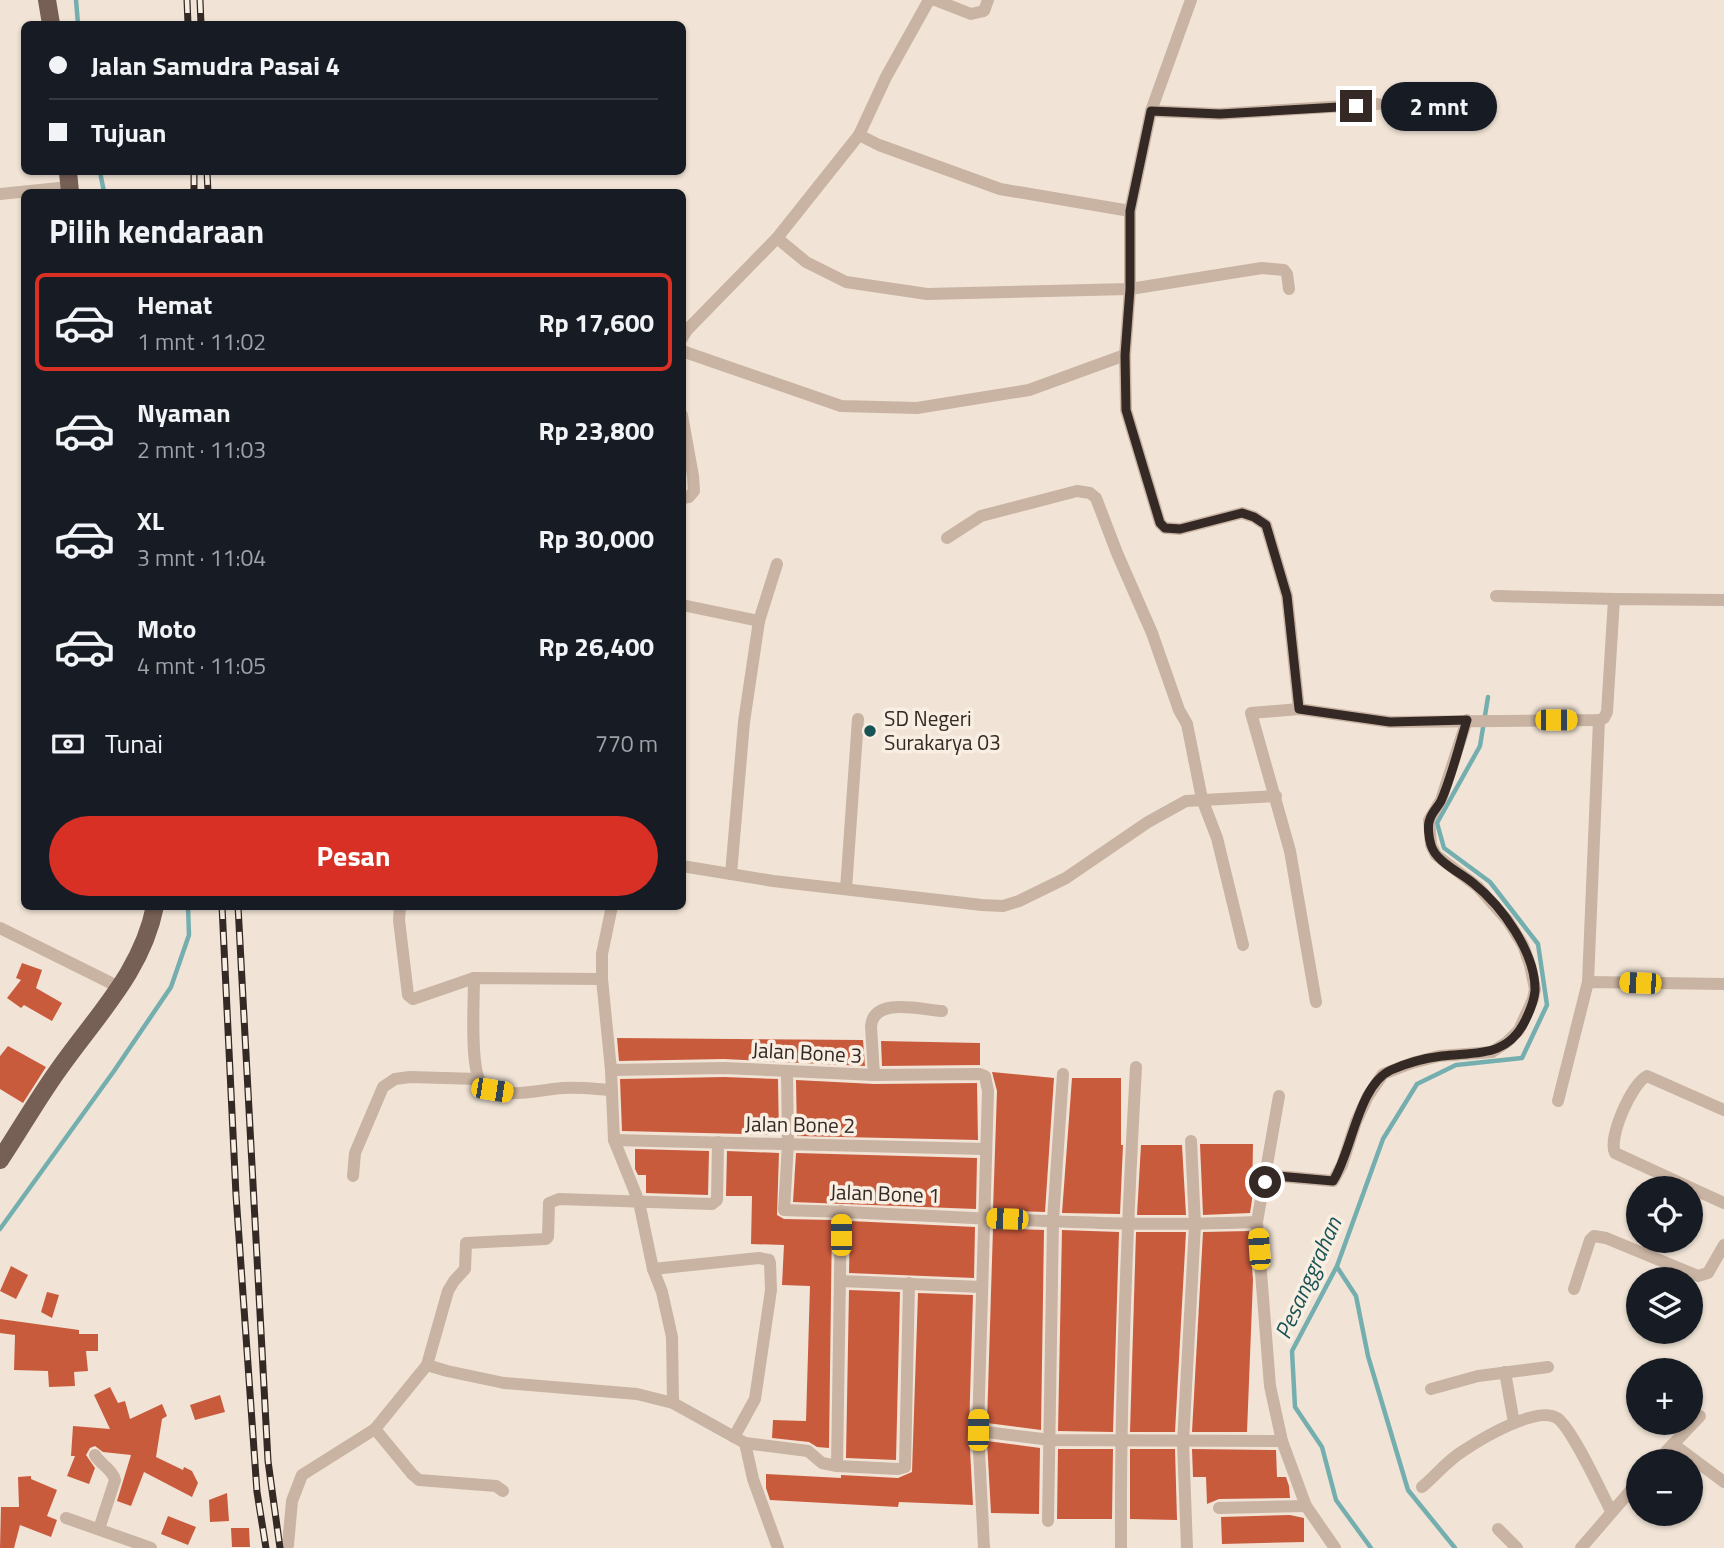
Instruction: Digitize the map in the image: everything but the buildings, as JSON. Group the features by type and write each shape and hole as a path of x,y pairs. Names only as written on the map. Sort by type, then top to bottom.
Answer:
{"main road":[{"path":"47,0 50,21"},
{"path":"0,1160 59,1068 121,988 146,942 154,910"}],"street":[{"path":"686,332 777,238 859,135 886,77 929,0"},
{"path":"935,0 971,14 984,11 988,0"},
{"path":"1191,0 1151,111 1130,211 1130,289 1125,355 1126,410 1160,523 1165,528 1180,529 1242,513 1266,525 1287,596 1299,709"},
{"path":"1151,111 1220,114 1378,104"},
{"path":"859,135 879,145 1000,189 1130,211"},
{"path":"34,189 69,184"},
{"path":"0,194 21,191"},
{"path":"777,238 806,262 845,282 927,294 1130,289 1262,268 1283,270 1287,274 1289,289"},
{"path":"686,352 841,406 917,408 1029,390 1125,355"},
{"path":"686,437 694,491 686,497"},
{"path":"947,538 981,516 1077,491 1090,493 1096,498 1153,633 1179,710 1187,724 1202,799 1217,838 1242,945"},
{"path":"731,874 744,722 759,621 777,564"},
{"path":"1496,596 1724,600"},
{"path":"1316,1002 1290,852 1251,713 1299,709 1390,722 1599,720 1604,718 1607,712 1614,599"},
{"path":"686,607 759,621"},
{"path":"846,889 858,719"},
{"path":"1266,1175 1333,1181 1342,1165 1368,1096 1383,1074 1439,1056 1492,1052 1507,1042 1524,1023 1535,989 1523,945 1497,906 1478,887 1436,855 1431,845 1429,820 1441,800 1467,720"},
{"path":"1558,1101 1588,982 1599,720"},
{"path":"686,867 846,889 1003,906 1066,878 1172,807 1186,801 1276,796"},
{"path":"400,910 408,995 413,999 474,978 602,979"},
{"path":"611,910 602,954 602,979 611,1070 614,1140 639,1202 653,1269 662,1292 672,1337 673,1403"},
{"path":"0,928 121,988"},
{"path":"474,978 475,1062 478,1079 485,1088 512,1094 564,1088 612,1090"},
{"path":"1588,982 1724,984"},
{"path":"874,1075 871,1026 878,1011 887,1007 942,1012"},
{"path":"1121,1548 1120,1442 1136,1067"},
{"name":"Jalan Bone 3","path":"611,1070 724,1068 874,1075 980,1074 985,1076 988,1091 985,1149"},
{"path":"787,1071 788,1144"},
{"path":"1048,1521 1053,1220 1063,1074"},
{"path":"1724,1110 1647,1076 1642,1077 1631,1094 1613,1139 1615,1153 1724,1203"},
{"path":"353,1176 355,1153 383,1087 395,1079 410,1077 478,1079"},
{"path":"1279,1097 1258,1222 1270,1387 1282,1441 1306,1506 1335,1548"},
{"name":"Jalan Bone 2","path":"614,1140 985,1149"},
{"path":"1187,1548 1183,1442 1195,1225 1191,1141"},
{"path":"287,1547 292,1501 302,1475 375,1429 427,1365 448,1292 465,1269 466,1243 546,1239 549,1203 559,1199 715,1203 718,1142"},
{"name":"Jalan Bone 1","path":"788,1144 784,1210 1128,1224 1258,1222"},
{"path":"984,1548 978,1430 985,1149"},
{"path":"837,1466 841,1211"},
{"path":"1574,1289 1590,1240 1594,1236 1606,1238 1698,1276 1708,1273 1724,1245"},
{"path":"653,1269 759,1258 769,1260 771,1290 755,1399 739,1440 778,1548"},
{"path":"841,1281 981,1287"},
{"path":"427,1365 504,1383 637,1394 673,1403 739,1440 808,1451 822,1463 837,1466 898,1469 905,1467 909,1283"},
{"path":"1431,1389 1478,1376 1548,1367"},
{"path":"1504,1372 1514,1423"},
{"path":"1423,1487 1462,1452 1514,1423 1550,1415 1560,1419 1611,1511"},
{"path":"375,1429 419,1480 496,1486 503,1491"},
{"path":"978,1430 1051,1440 1282,1441"},
{"path":"1668,1449 1682,1435"},
{"path":"1673,1444 1724,1482"},
{"path":"95,1455 101,1464 114,1474 115,1480 99,1529"},
{"path":"1581,1548 1626,1495"},
{"path":"1219,1508 1306,1506"},
{"path":"66,1518 151,1548"},
{"path":"1499,1529 1517,1548"}],"waterway":[{"path":"76,0 78,21"},
{"path":"101,175 103,189"},
{"name":"Pesanggrahan","path":"1371,1548 1336,1500 1322,1447 1295,1407 1292,1351 1337,1266 1383,1139 1417,1084 1456,1065 1522,1058 1547,1005 1538,944 1490,882 1444,848 1437,823 1480,746 1488,697"},
{"path":"0,1229 171,987 189,935 188,910"},
{"path":"1337,1267 1356,1296 1368,1356 1408,1490 1455,1548"}],"railway":[{"path":"187,0 188,21"},
{"path":"200,0 201,21"},
{"path":"194,175 194,189"},
{"path":"207,175 208,189"},
{"path":"222,910 236,1195 257,1492 266,1548"},
{"path":"238,910 268,1461 280,1548"}],"place":[{"name":"SD Negeri Surakarya 03","path":"870,731"}],"route":[{"path":"1265,1182 1266,1175 1333,1181 1342,1165 1368,1096 1383,1074 1439,1056 1492,1052 1501,1047 1524,1023 1535,989 1523,945 1508,921 1478,887 1436,855 1431,845 1429,820 1441,800 1467,720 1390,722 1299,709 1287,596 1266,525 1242,513 1180,529 1165,528 1160,523 1126,410 1125,355 1130,289 1130,211 1151,111 1220,114 1356,106"}]}
